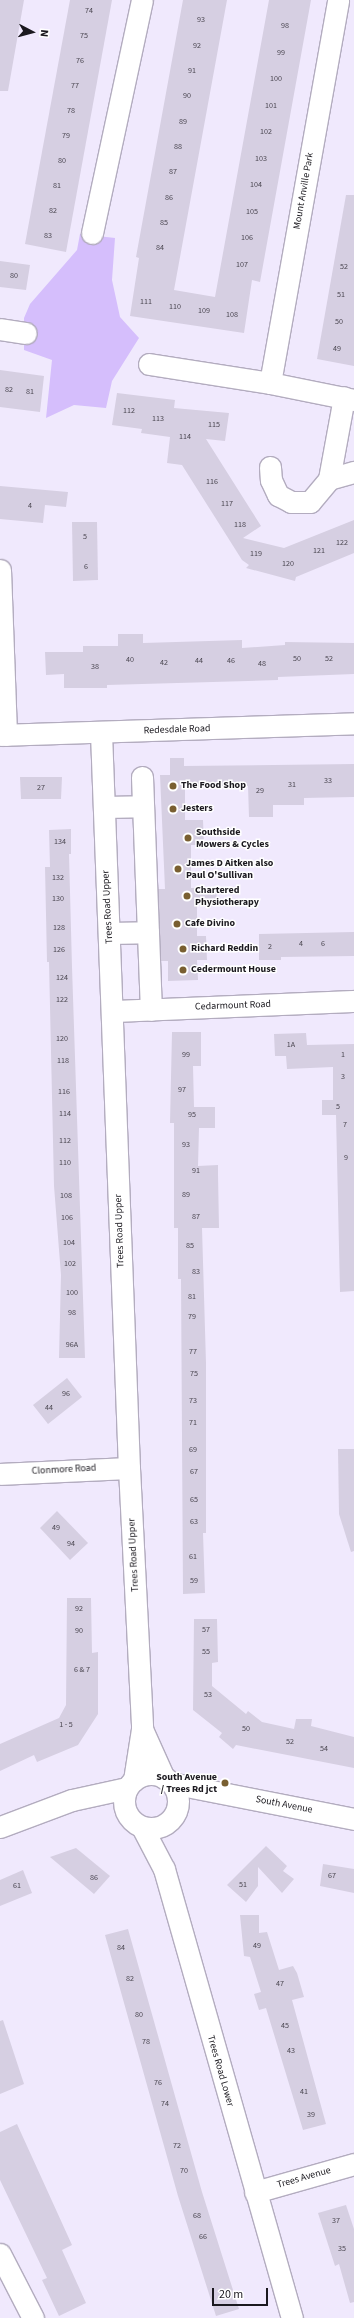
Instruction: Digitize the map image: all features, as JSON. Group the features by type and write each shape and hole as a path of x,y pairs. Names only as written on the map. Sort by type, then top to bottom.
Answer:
{"street":[{"path":"92,232 142,0"},
{"name":"Mount Anville Park","path":"270,383 338,0"},
{"path":"0,329 26,334"},
{"path":"149,364 270,383 349,398 329,479 310,502 291,502 278,494 271,480 270,467"},
{"path":"329,479 354,472"},
{"path":"0,570 3,735"},
{"name":"Redesdale Road","path":"3,735 100,733 354,723"},
{"name":"Trees Road Upper","path":"100,733 113,1011 129,1468 142,1729"},
{"path":"142,777 151,1010"},
{"path":"104,807 143,806"},
{"path":"109,933 148,932"},
{"name":"Cedarmount Road","path":"113,1011 354,1001"},
{"name":"Clonmore Road","path":"0,1474 129,1468"},
{"path":"142,1729 178,1800 172,1815 164,1869"},
{"path":"142,1729 125,1809 128,1817 142,1827 155,1827 172,1815 215,1792"},
{"path":"0,1827 72,1800 130,1784 148,1774 167,1780"},
{"name":"South Avenue","path":"167,1780 215,1792 354,1819"},
{"path":"72,1800 125,1809"},
{"name":"Trees Road Lower","path":"142,1827 164,1869 292,2318"},
{"name":"Trees Avenue","path":"255,2192 354,2164"},
{"path":"0,2254 33,2318"}],"shaded area":[{"path":"80,234 115,238 112,280 120,317 139,338 112,381 106,408 74,405 46,418 52,360 24,350 24,318 30,304 77,250"}],"building":[{"path":"0,0 24,0 8,91 0,91"},
{"path":"70,0 112,0 66,252 25,244"},
{"path":"183,0 227,0 174,290 215,297 269,0 311,0 260,282 252,280 244,333 130,316 139,258 136,257"},
{"path":"346,195 354,195 354,366 317,359"},
{"path":"0,261 30,265 26,290 0,287"},
{"path":"0,370 44,376 40,412 0,407"},
{"path":"117,393 175,400 174,408 229,413 225,441 206,439 261,526 243,538 284,548 354,520 354,553 296,577 295,581 246,568 249,565 242,560 182,465 167,463 170,437 141,433 142,429 112,425"},
{"path":"0,486 68,492 66,507 45,505 43,523 0,519"},
{"path":"72,522 97,522 98,580 73,581"},
{"path":"118,634 143,634 143,643 242,640 242,648 285,645 285,642 354,643 354,674 278,677 278,680 107,685 107,688 64,688 64,674 46,675 45,652 83,652 83,646 118,646"},
{"path":"170,758 184,758 184,766 354,764 354,797 304,798 304,805 273,805 273,817 249,817 248,786 185,787 185,820 203,820 204,845 191,845 191,888 216,888 217,903 197,903 197,936 206,936 207,960 197,960 198,980 168,981 168,961 161,961 158,889 165,889 160,775 170,775"},
{"path":"20,777 62,777 61,799 21,799"},
{"path":"71,829 71,854 69,854 85,1358 59,1358 61,1275 54,1186 49,962 47,962 45,867 50,867 49,830"},
{"path":"354,932 354,956 281,957 281,960 259,960 259,934"},
{"path":"172,1032 201,1032 201,1066 193,1066 194,1107 215,1107 215,1128 199,1128 198,1166 218,1165 219,1228 202,1228 206,1363 206,1533 203,1533 205,1593 183,1594 181,1279 178,1279 178,1228 174,1228 174,1123 170,1123"},
{"path":"306,1033 307,1045 354,1044 354,1291 340,1292 336,1115 322,1115 322,1100 333,1100 333,1067 287,1069 286,1056 275,1056 274,1034"},
{"path":"67,1378 82,1397 48,1424 33,1405"},
{"path":"338,1449 354,1449 354,1551 351,1552 339,1514"},
{"path":"57,1511 88,1543 70,1560 40,1528"},
{"path":"67,1598 91,1598 92,1653 98,1652 98,1714 78,1745 37,1762 34,1755 0,1771 0,1744 59,1718 66,1705"},
{"path":"194,1619 217,1619 218,1662 212,1663 212,1686 246,1714 248,1711 262,1722 294,1729 296,1719 312,1719 311,1726 354,1737 354,1768 236,1745 233,1749 219,1737 222,1733 193,1710"},
{"path":"266,1846 287,1866 283,1871 294,1879 282,1893 258,1867 258,1886 246,1902 227,1885"},
{"path":"76,1848 110,1876 94,1894 50,1857"},
{"path":"323,1864 354,1869 354,1893 320,1886"},
{"path":"23,1870 32,1893 0,1906 0,1880"},
{"path":"240,1915 259,1915 259,1933 267,1932 279,1970 293,1966 297,1973 304,1997 292,2000 326,2124 303,2130 266,2008 259,2010 254,1994 261,1992 250,1957 244,1956"},
{"path":"128,1929 202,2192 239,2309 216,2316 178,2196 105,1935"},
{"path":"3,2020 24,2084 0,2094 0,2021"},
{"path":"17,2124 72,2245 62,2250 86,2303 59,2316 42,2280 47,2278 0,2180 0,2132"},
{"path":"346,2205 354,2229 354,2302 350,2303 339,2264 335,2266 318,2213"}],"place":[{"name":"The Food Shop","path":"173,786"},
{"name":"Jesters","path":"173,809"},
{"name":"Southside Mowers & Cycles","path":"188,838"},
{"name":"James D Aitken also Paul O'Sullivan","path":"178,869"},
{"name":"Chartered Physiotherapy","path":"187,896"},
{"name":"Cafe Divino","path":"177,924"},
{"name":"Richard Reddin","path":"183,949"},
{"name":"Cedermount House","path":"183,970"},
{"name":"South Avenue / Trees Rd jct","path":"225,1783"}]}
